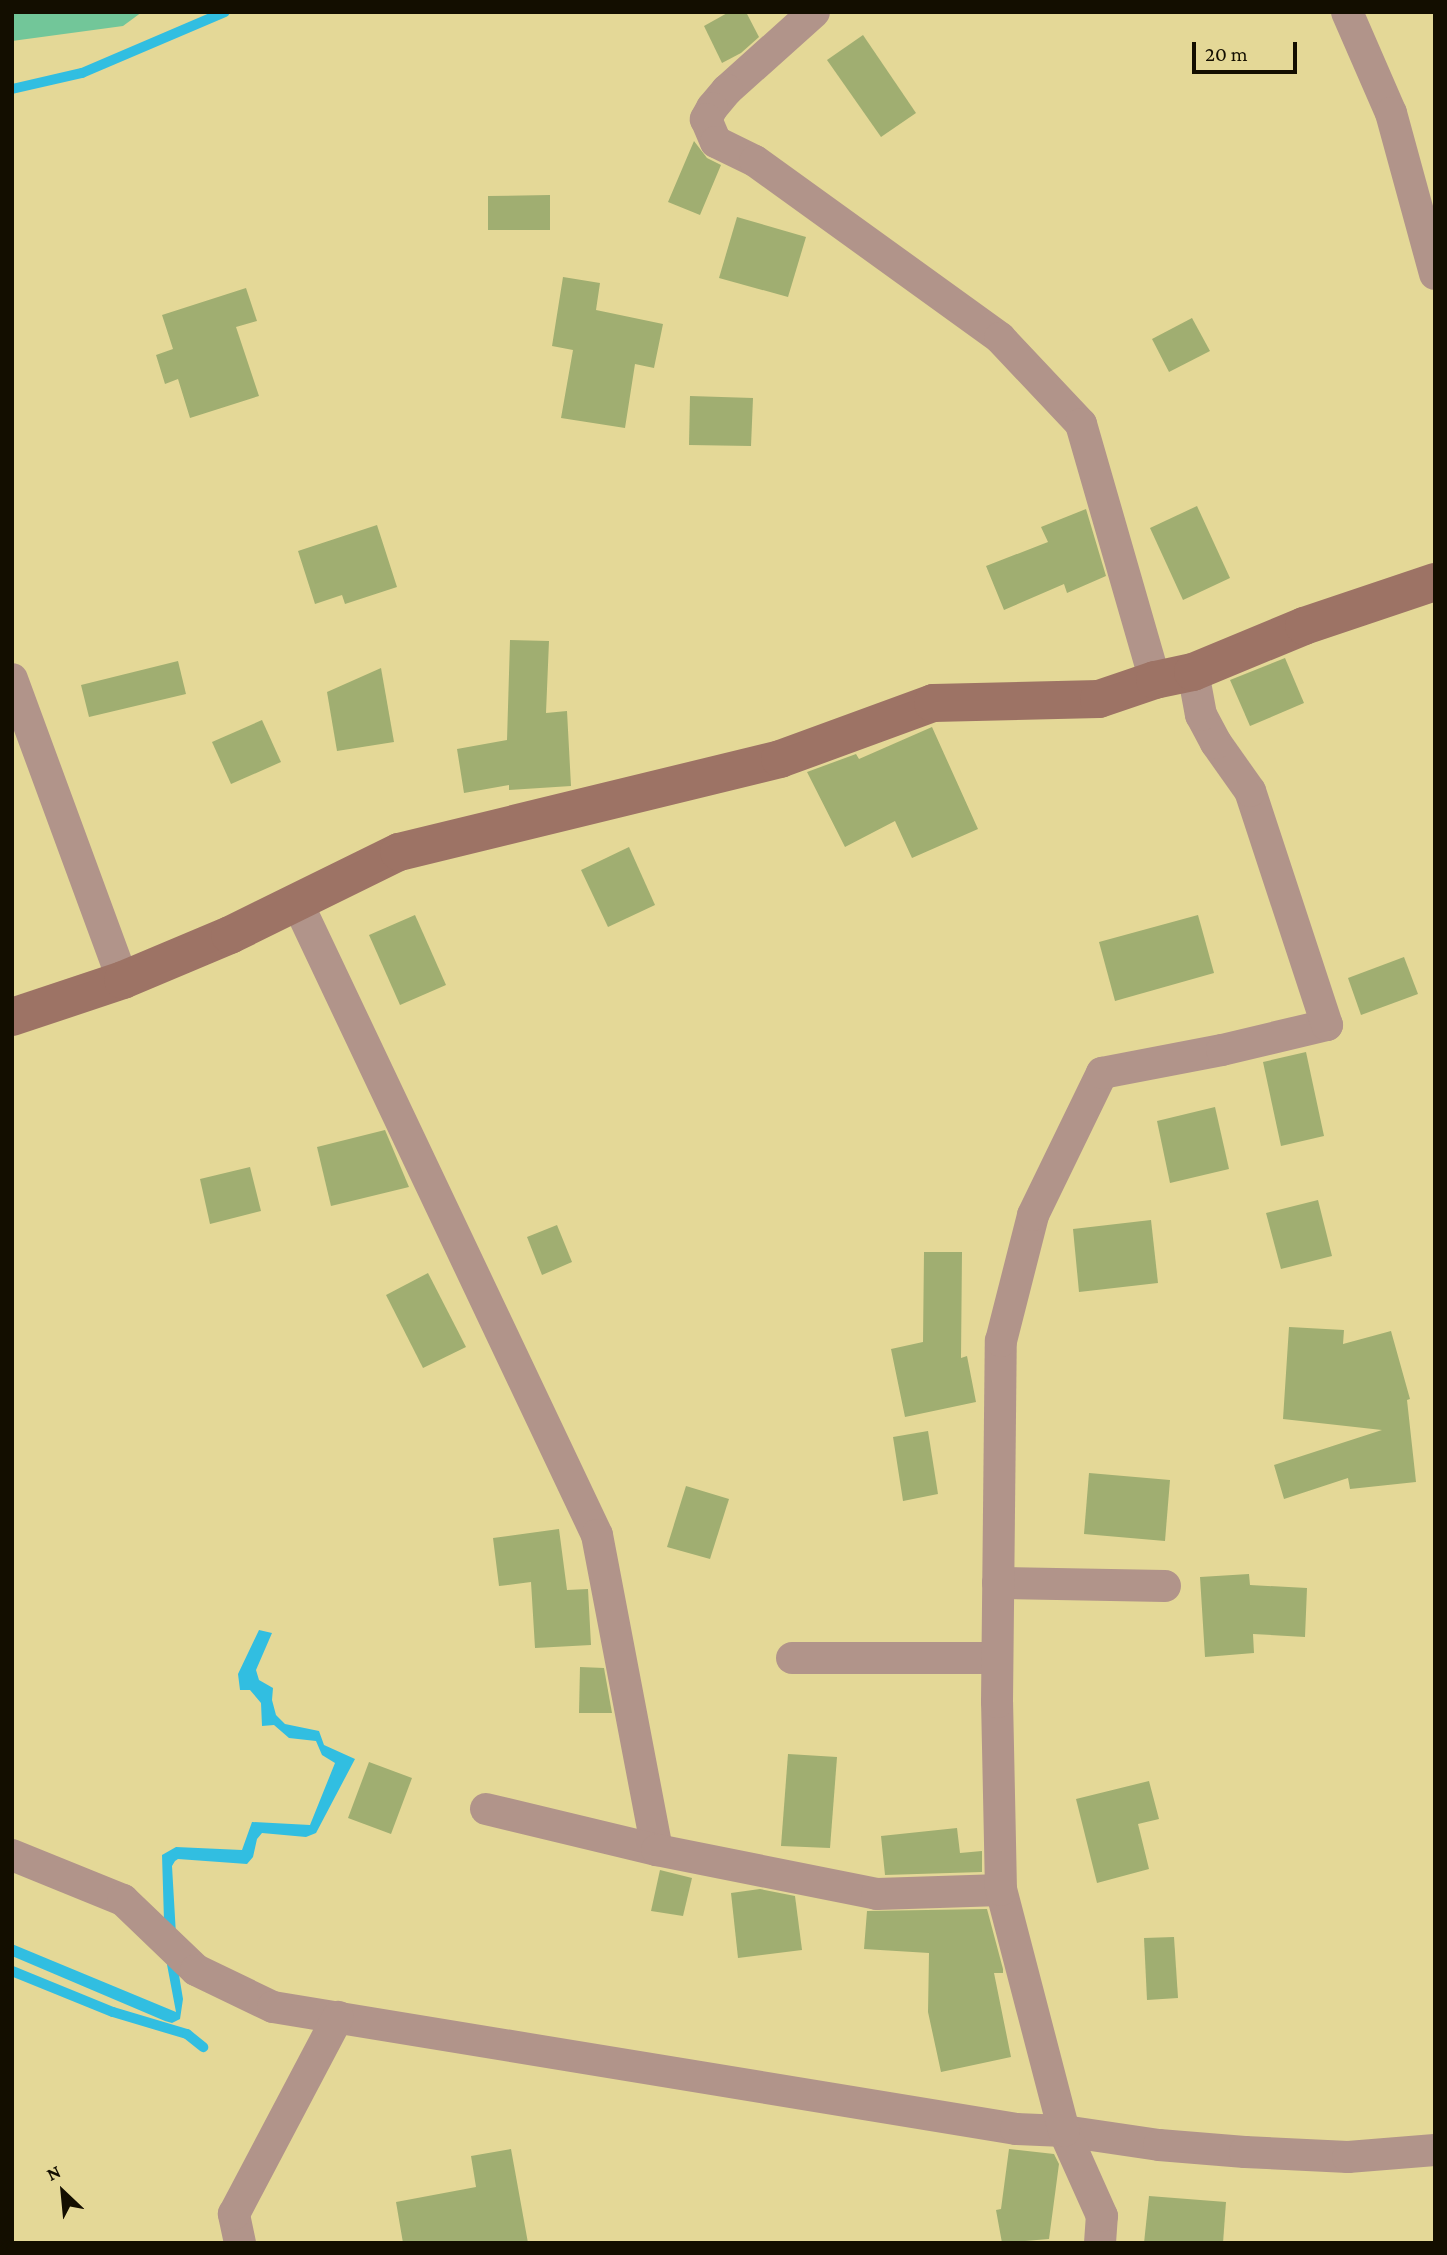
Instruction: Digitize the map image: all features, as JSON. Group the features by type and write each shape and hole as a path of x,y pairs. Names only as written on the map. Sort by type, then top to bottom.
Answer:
{"street":[{"path":"814,12 727,90 712,108 706,119 716,142 755,161 1000,338 1081,424 1155,680"},
{"path":"1348,12 1391,113 1435,275"},
{"path":"12,1017 123,980 230,935 399,852 780,759 933,702 1100,699 1155,680 1193,672 1304,626 1435,582"},
{"path":"1100,2243 1102,2216 1064,2131 1001,1890 997,1658 1001,1341 1033,1215 1102,1073 1222,1050 1327,1025 1251,791 1216,743 1201,715 1193,672"},
{"path":"12,679 123,980"},
{"path":"297,902 597,1535 657,1850"},
{"path":"998,1583 1165,1587"},
{"path":"792,1658 997,1658"},
{"path":"486,1809 657,1850 877,1894 1001,1890"},
{"path":"12,1855 124,1900 196,1970 273,2007 1016,2129 1064,2131 1159,2145 1258,2153 1348,2157 1435,2150"},
{"path":"240,2243 234,2214 338,2017"}],"green space":[{"path":"12,12 142,12 123,26 12,41"}],"water":[{"path":"259,1630 272,1633 256,1670 259,1680 273,1688 272,1700 276,1715 285,1724 319,1731 324,1745 355,1759 316,1833 306,1837 262,1833 257,1839 253,1857 247,1864 178,1859 175,1861 172,1866 178,1969 183,1999 180,2019 172,2023 165,2021 12,1956 12,1944 176,2012 165,1954 162,1855 176,1847 242,1850 252,1822 310,1825 335,1763 322,1755 316,1741 289,1738 274,1725 262,1726 261,1703 250,1690 240,1690 238,1674"}],"building":[{"path":"729,12 746,12 759,37 741,53 722,63 704,26"},
{"path":"863,35 916,113 881,137 827,60"},
{"path":"694,141 707,158 721,165 700,215 668,202"},
{"path":"550,195 550,230 488,230 488,196"},
{"path":"737,217 806,237 788,297 719,278"},
{"path":"563,277 600,283 596,310 663,324 654,368 635,364 625,428 561,418 573,350 552,346"},
{"path":"246,288 257,321 236,327 259,396 190,418 178,379 165,384 156,355 173,349 162,315"},
{"path":"1192,318 1210,351 1169,372 1152,339"},
{"path":"690,396 753,398 751,446 689,445"},
{"path":"1197,506 1230,578 1183,600 1150,528"},
{"path":"1086,509 1106,576 1067,593 1064,584 1004,610 986,566 1048,542 1041,527"},
{"path":"377,525 397,587 345,604 342,595 315,604 298,551"},
{"path":"510,640 549,641 546,713 567,711 571,786 509,790 509,785 464,793 457,749 507,740"},
{"path":"1285,658 1304,703 1250,726 1230,680"},
{"path":"178,661 186,694 89,717 81,685"},
{"path":"381,668 394,742 337,751 327,692"},
{"path":"262,720 281,762 231,784 212,742"},
{"path":"932,727 978,829 912,858 895,821 845,847 807,772 856,754 859,759"},
{"path":"629,847 655,905 608,927 581,870"},
{"path":"415,915 446,985 400,1005 369,935"},
{"path":"1198,915 1214,973 1115,1001 1099,942"},
{"path":"1404,957 1418,994 1361,1015 1348,978"},
{"path":"1306,1052 1324,1136 1281,1146 1263,1062"},
{"path":"1215,1107 1229,1169 1170,1183 1157,1121"},
{"path":"385,1130 409,1187 331,1206 317,1147"},
{"path":"250,1167 261,1211 210,1224 200,1179"},
{"path":"1318,1200 1332,1256 1281,1269 1266,1213"},
{"path":"1151,1220 1158,1283 1079,1292 1073,1229"},
{"path":"557,1225 572,1262 542,1275 527,1237"},
{"path":"924,1252 962,1252 961,1358 967,1356 976,1402 905,1417 891,1349 923,1342"},
{"path":"428,1273 466,1347 423,1368 386,1295"},
{"path":"1289,1327 1344,1330 1343,1344 1391,1331 1410,1399 1407,1400 1416,1482 1350,1489 1348,1478 1284,1499 1274,1465 1382,1430 1283,1419"},
{"path":"928,1431 938,1494 903,1501 893,1437"},
{"path":"1089,1473 1170,1480 1165,1541 1084,1534"},
{"path":"686,1486 729,1499 710,1559 667,1547"},
{"path":"559,1529 567,1590 588,1589 591,1645 535,1648 531,1582 499,1586 493,1538"},
{"path":"1249,1574 1250,1585 1307,1588 1305,1637 1253,1634 1254,1653 1205,1657 1200,1577"},
{"path":"580,1667 604,1668 612,1713 579,1713"},
{"path":"788,1754 837,1757 830,1848 781,1846"},
{"path":"369,1762 412,1778 391,1834 348,1818"},
{"path":"1149,1781 1159,1819 1138,1824 1149,1869 1097,1883 1076,1799"},
{"path":"957,1828 960,1853 982,1851 982,1872 885,1875 881,1836"},
{"path":"660,1870 692,1878 683,1916 651,1911"},
{"path":"760,1889 795,1896 802,1950 738,1958 731,1893"},
{"path":"987,1909 1003,1969 1003,1973 994,1973 1011,2057 941,2072 928,2012 929,1953 864,1949 867,1911"},
{"path":"1174,1937 1178,1998 1147,2000 1144,1938"},
{"path":"511,2149 528,2243 403,2243 396,2202 476,2187 471,2156"},
{"path":"1009,2149 1054,2154 1059,2164 1049,2239 1002,2243 996,2210 1001,2209"},
{"path":"1149,2196 1226,2202 1223,2243 1144,2243"}],"waterway":[{"path":"12,89 82,73 225,12"},
{"path":"12,1971 113,2012 187,2034 203,2047"}]}
